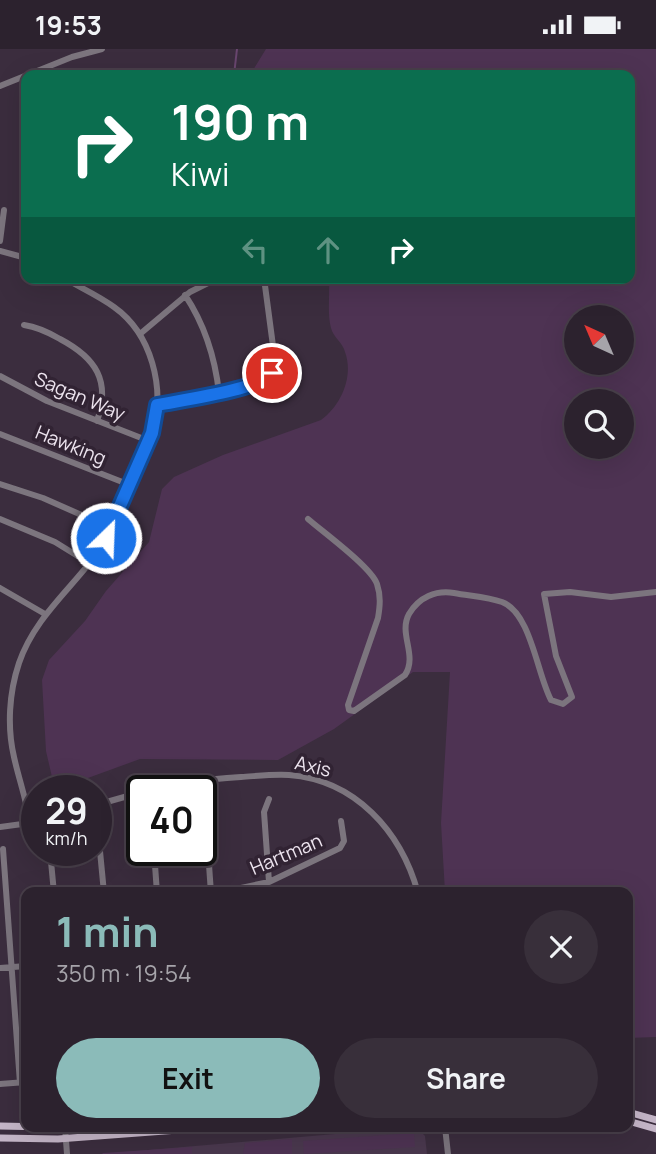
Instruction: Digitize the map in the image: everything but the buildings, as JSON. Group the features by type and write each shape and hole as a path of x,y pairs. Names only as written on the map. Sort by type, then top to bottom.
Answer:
{"main road":[{"path":"633,1113 656,1120"},
{"path":"633,1122 656,1129"},
{"path":"0,1126 21,1126"},
{"path":"0,1138 66,1139 155,1132"}],"street":[{"path":"40,70 102,49"},
{"path":"0,86 21,78"},
{"path":"0,241 4,210"},
{"path":"0,251 21,257"},
{"path":"21,778 12,746 10,720 11,698 18,666 29,640 45,614 89,563 111,528 149,441 157,405 152,362 140,334 115,308 74,284"},
{"path":"140,334 185,295 203,284"},
{"path":"157,405 219,393 265,379 272,373 275,362 265,284"},
{"path":"185,295 206,334 219,393"},
{"path":"24,325 37,327 80,350 90,359 101,383 103,396 97,421"},
{"name":"Sagan Way","path":"0,376 47,401 149,441"},
{"name":"Hawking","path":"0,434 130,485"},
{"path":"0,484 43,498 111,528"},
{"path":"0,519 47,538 89,563"},
{"path":"308,519 369,572 377,585 379,611 348,705 349,710 354,711 405,675 411,662 405,624 416,604 425,597 447,592 501,602 513,609 525,627 551,700 563,704 572,697 556,656 544,594 570,591 611,597 656,592"},
{"path":"0,588 45,614"},
{"path":"0,719 10,720"},
{"name":"Axis","path":"217,779 287,775 314,779 340,790 362,803 391,832 404,853 416,887"},
{"path":"269,799 264,812 269,882"},
{"name":"Hartman","path":"245,887 269,882 340,848 344,841 341,821"},
{"path":"0,827 21,825"},
{"path":"3,849 21,1063"},
{"path":"51,866 53,887"},
{"path":"101,866 103,887"},
{"path":"156,866 157,887"},
{"path":"209,866 211,887"},
{"path":"0,968 21,966"},
{"path":"0,1084 21,1082"},
{"path":"65,1132 67,1154"},
{"path":"446,1132 448,1154"}],"shaded area":[{"path":"266,49 656,49 656,1037 633,1038 633,887 445,887 441,823 450,672 413,672 334,729 278,760 140,759 96,775 52,775 46,751 42,680 49,660 85,621 106,591 149,542 162,489 174,477 223,455 321,420 334,407 344,390 348,371 344,349 332,331 329,284 635,284 635,70 253,70"},
{"path":"358,1132 421,1132 425,1136 427,1154 102,1154"},
{"path":"414,1133 415,1147 304,1154 303,1141"},
{"path":"292,1139 292,1154 243,1154 245,1143"},
{"path":"192,1147 192,1154 102,1154 103,1153"}],"waterway":[{"path":"235,70 237,49"}],"route":[{"path":"106,538 152,433 157,405 226,392 270,377 272,373"}]}
